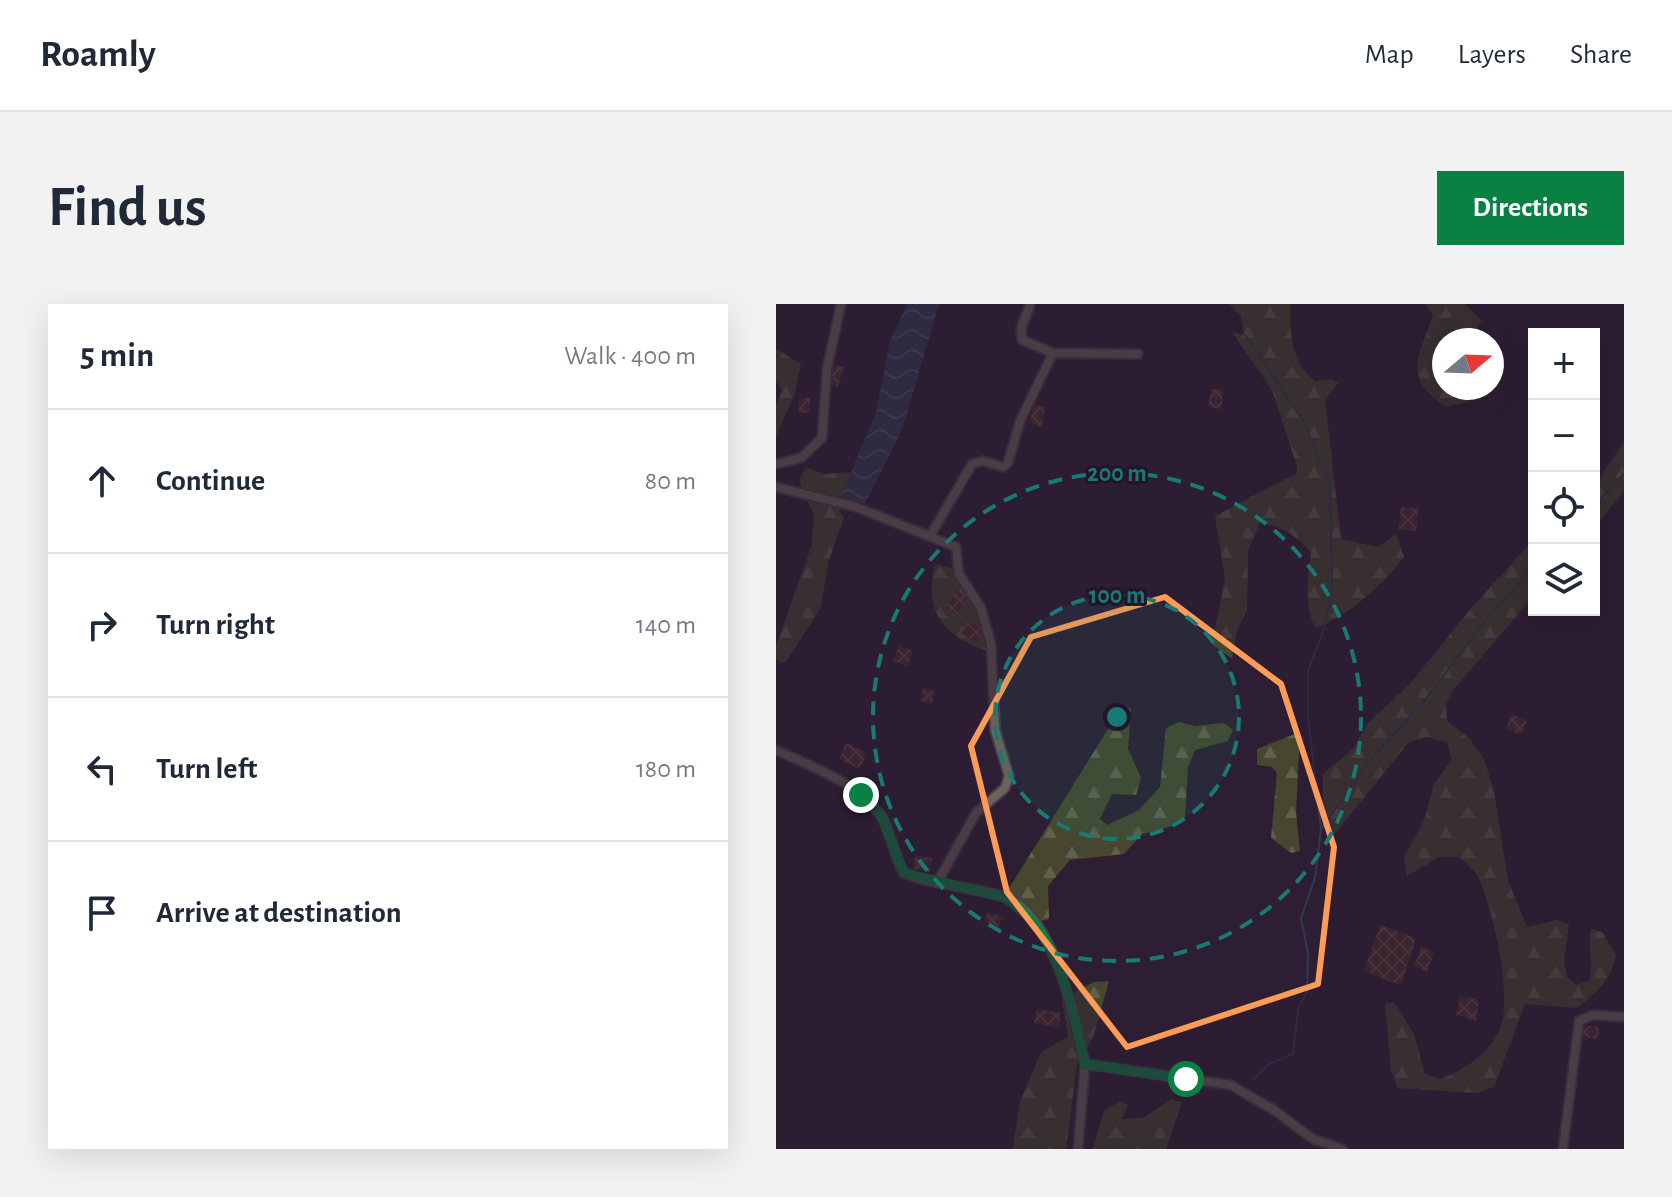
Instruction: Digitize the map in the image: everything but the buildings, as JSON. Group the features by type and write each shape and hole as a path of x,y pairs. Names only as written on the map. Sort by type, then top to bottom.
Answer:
{"street":[{"path":"776,464 801,458 822,438 827,369 841,304"},
{"path":"1030,305 1021,328 1022,340 1053,353 1138,354"},
{"path":"930,536 972,464 983,461 1003,467 1008,463 1020,421 1053,353"},
{"path":"776,487 835,500 956,547 959,574 981,608 991,644 995,730 1009,776 1005,788 976,813 937,883"},
{"path":"776,750 861,795 881,815 904,873 1007,898 1022,908 1038,929 1059,970 1085,1064 1078,1149"},
{"path":"1563,1149 1579,1021 1593,1015 1624,1017"},
{"path":"1085,1064 1231,1085 1263,1102 1313,1139 1342,1149"}],"highlighted area":[{"path":"1165,597 1281,684 1334,847 1318,984 1127,1047 1007,892 971,746 1031,637"}],"green space":[{"path":"1229,304 1291,304 1291,336 1301,365 1315,381 1332,379 1338,383 1325,400 1341,539 1378,547 1396,534 1404,557 1364,598 1342,615 1316,628 1308,601 1311,552 1288,532 1260,523 1248,550 1247,609 1237,630 1232,659 1212,644 1225,579 1215,516 1297,473 1297,466 1272,390 1232,332 1244,335 1241,316"},
{"path":"1426,304 1465,304 1482,321 1476,328 1432,328 1432,396 1418,375 1417,365 1433,315"},
{"path":"776,349 801,364 795,393 776,436 776,405 782,390 776,381"},
{"path":"1437,400 1469,402 1446,407"},
{"path":"1624,442 1624,491 1600,521 1600,477"},
{"path":"806,468 824,474 851,472 839,511 844,518 829,560 821,607 786,662 780,663 776,659 776,646 812,545 814,516 799,480"},
{"path":"1528,546 1528,603 1453,690 1446,704 1447,721 1470,739 1484,759 1494,791 1508,881 1527,927 1558,920 1569,924 1564,961 1567,977 1577,985 1589,981 1591,929 1602,932 1616,955 1602,985 1577,1008 1525,1004 1494,1087 1476,1093 1398,1088 1391,1070 1385,1004 1394,1002 1414,1034 1425,1074 1440,1079 1465,1067 1492,1043 1502,1021 1503,981 1496,934 1479,879 1458,857 1439,857 1407,876 1404,858 1425,818 1434,784 1452,759 1447,742 1426,737 1408,743 1334,835 1323,806 1323,774 1353,749 1367,724 1410,684 1468,612"},
{"path":"935,564 955,569 981,621 987,651 959,638 940,620 932,596"},
{"path":"1123,705 1131,709 1128,749 1141,778 1136,795 1112,794 1100,819 1107,825 1139,810 1160,787 1166,728 1179,722 1195,726 1224,723 1233,730 1228,741 1195,750 1188,767 1185,817 1176,825 1142,834 1124,854 1070,860 1048,886 1049,919 1029,924 1001,901"},
{"path":"1300,732 1296,812 1300,851 1291,853 1271,838 1277,773 1272,767 1257,765 1257,749"},
{"path":"1109,981 1094,1035 1077,1065 1066,1149 1013,1149 1020,1102 1041,1052 1068,1037 1062,998 1094,982"},
{"path":"1171,1099 1182,1102 1166,1149 1093,1149 1104,1111 1120,1101 1128,1105 1122,1119 1143,1118"}],"water":[{"path":"907,304 939,304 902,430 864,506 841,496 876,412 890,341"}],"waterway":[{"path":"1245,335 1304,422 1330,485 1332,588 1324,629 1308,671 1308,718 1321,829 1315,878 1301,918 1308,953 1307,992 1298,1009 1293,1054 1269,1064 1253,1080"},
{"path":"1600,500 1624,474"},
{"path":"1322,828 1368,763 1430,694 1475,633 1528,573"}],"route":[{"path":"861,795 881,815 904,873 917,879 1007,898 1022,908 1050,949 1059,970 1085,1064 1186,1079"}]}
